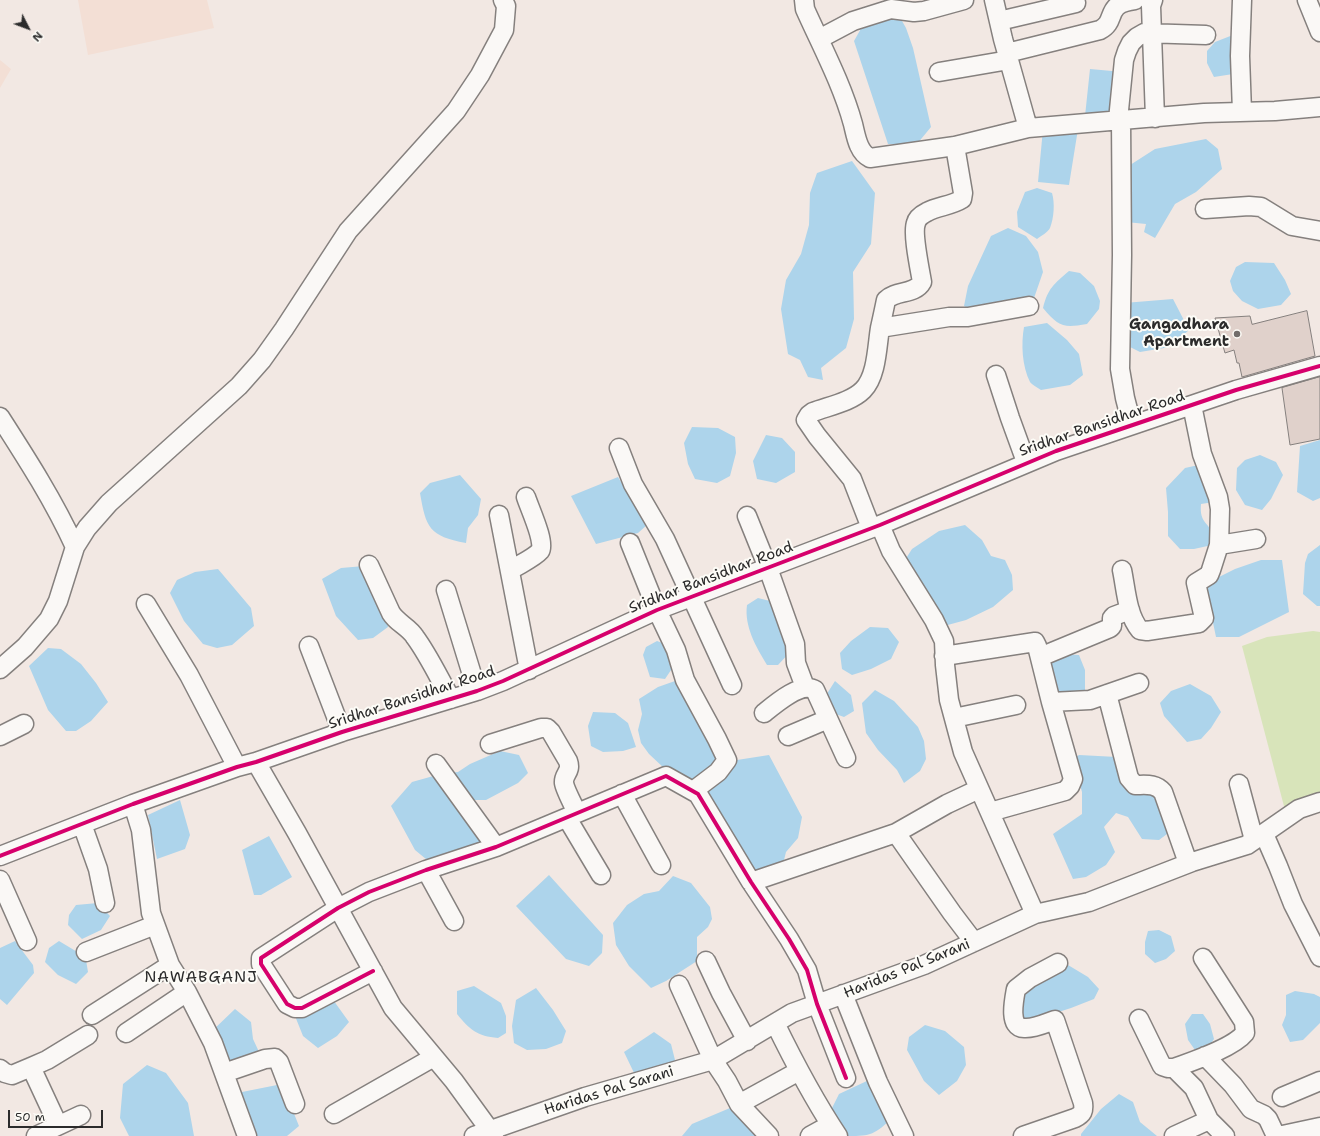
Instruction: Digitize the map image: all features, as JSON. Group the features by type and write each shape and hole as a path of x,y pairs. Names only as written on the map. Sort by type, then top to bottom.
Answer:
{"street":[{"path":"0,669 25,647 49,619 58,601 75,547 87,528 110,503 223,401 262,360 284,330 348,231 456,111 480,75 504,30 506,6 503,0"},
{"path":"804,0 805,9 846,101 859,146 866,156 870,158 955,146 1028,128 1120,119 1320,107"},
{"path":"819,40 853,21 891,9 914,12 924,11 964,0"},
{"path":"994,0 1028,128"},
{"path":"939,72 1008,56 1100,30 1106,26 1112,11 1117,6 1123,2 1135,0"},
{"path":"1152,0 1155,118"},
{"path":"1242,0 1240,49 1242,112"},
{"path":"1308,0 1320,32"},
{"path":"999,21 1076,3"},
{"path":"1132,425 1120,369 1122,255 1120,119 1124,60 1126,51 1131,43 1144,33 1206,35"},
{"path":"955,146 963,192 962,199 956,203 926,212 916,223 915,232 922,282 915,290 889,297 886,300 874,368 869,382 863,390 846,400 813,412 806,420 852,479 876,526 934,620 944,641 944,656 949,700 963,752 1035,914"},
{"path":"1205,209 1249,206 1261,208 1292,226 1320,231"},
{"path":"880,328 942,318 968,317 1029,306"},
{"name":"Sridhar Bansidhar Road","path":"0,856 133,804 237,767 256,762 342,732 477,691 529,670 657,610 876,526 1026,462 1236,390 1320,366"},
{"path":"996,375 1026,462"},
{"path":"1122,570 1130,610 1140,630 1155,630 1201,621 1204,618 1196,583 1209,575 1219,545 1220,509 1218,497 1202,454 1192,405"},
{"path":"0,417 36,475 75,547"},
{"path":"619,448 633,484 665,539 732,685"},
{"path":"510,570 539,552 542,547 526,497"},
{"path":"499,515 529,670"},
{"path":"747,516 768,568 795,644 796,663 805,687"},
{"path":"1219,545 1256,539"},
{"path":"630,543 657,610 676,650 685,680 718,739 727,760 718,772 693,791"},
{"path":"369,565 391,613 415,636 451,699"},
{"path":"446,590 477,691"},
{"path":"146,604 189,675 237,767"},
{"path":"1040,657 1110,628 1112,626 1112,618 1114,616 1130,610"},
{"path":"944,656 1035,642 1037,646 1073,780 1065,791 990,812"},
{"path":"309,646 342,732"},
{"path":"1051,702 1090,700 1139,683"},
{"path":"764,713 782,699 805,687 811,687 815,690 846,758"},
{"path":"1107,694 1129,778 1135,785 1155,785 1163,792 1188,863"},
{"path":"954,718 1016,705"},
{"path":"788,736 828,719"},
{"path":"0,736 24,724"},
{"path":"490,744 541,728 547,728 551,732 570,766 564,784 572,815 601,875"},
{"path":"256,762 393,1008 454,1081 493,1133"},
{"path":"436,764 496,847"},
{"path":"373,971 302,1008 295,1008 287,1004 261,964 261,958 266,953 338,908 369,892 426,870 496,847 666,776 698,794 751,882 789,939 807,970 817,1004 846,1078"},
{"path":"1239,784 1259,837 1278,866 1292,904 1320,958"},
{"path":"751,882 896,833 947,804 979,789"},
{"path":"622,794 661,865"},
{"name":"Haridas Pal Sarani","path":"474,1136 493,1133 585,1097 713,1060 792,1013 924,965 1035,914 1089,902 1188,863 1247,845 1299,809 1320,802"},
{"path":"133,804 141,830 151,913 155,925 170,965 187,992 213,1042 247,1136"},
{"path":"82,824 98,869 105,903"},
{"path":"896,833 974,942"},
{"path":"426,870 454,921"},
{"path":"0,880 26,941"},
{"path":"86,952 155,925"},
{"path":"1139,1019 1162,1066 1168,1068 1174,1068 1206,1056 1240,1039 1245,1034 1244,1022 1203,958"},
{"path":"706,961 721,993 747,1041"},
{"path":"1023,1136 1075,1118 1084,1110 1055,1020 1026,1028 1020,1028 1015,1023 1013,1008 1016,989 1030,978 1058,963"},
{"path":"92,1015 170,965"},
{"path":"679,985 713,1060 727,1081 739,1104 769,1136"},
{"path":"126,1033 187,992"},
{"path":"844,994 878,1082 904,1136"},
{"path":"775,1023 799,1071 834,1130 810,1136"},
{"path":"0,1069 5,1073 12,1075 31,1068 88,1035"},
{"path":"1206,1056 1233,1085 1251,1109 1264,1115 1268,1119 1277,1136 1320,1127"},
{"path":"334,1114 434,1057"},
{"path":"224,1073 265,1059 275,1058 279,1062 295,1104"},
{"path":"31,1068 58,1125"},
{"path":"1174,1068 1194,1088 1209,1120 1224,1136"},
{"path":"739,1104 799,1071"},
{"path":"1282,1097 1320,1081"},
{"path":"36,1136 81,1115"},
{"path":"1174,1136 1209,1120"}],"shaded area":[{"path":"78,0 207,0 214,28 88,55"},
{"path":"0,60 11,69 0,88"}],"green space":[{"path":"1313,631 1320,632 1320,796 1285,810 1242,646 1267,637"}],"water":[{"path":"897,12 906,28 913,48 931,127 917,144 888,144 854,41 863,25"},
{"path":"1238,33 1233,74 1214,77 1207,63 1207,51 1215,42"},
{"path":"1090,69 1123,72 1117,115 1085,116"},
{"path":"1043,129 1078,129 1069,185 1038,182"},
{"path":"1206,139 1218,149 1222,169 1196,192 1175,204 1155,238 1144,232 1146,224 1126,222 1127,167 1155,149"},
{"path":"852,161 875,193 871,244 853,272 854,319 846,348 821,368 823,380 808,377 800,360 788,354 781,309 786,280 801,254 809,225 810,193 817,173"},
{"path":"1037,188 1052,193 1054,210 1050,228 1037,239 1018,227 1017,212 1025,192"},
{"path":"1008,228 1026,236 1038,252 1043,272 1033,301 976,312 964,306 968,286 991,236"},
{"path":"1245,262 1274,263 1285,280 1291,294 1281,305 1258,309 1242,301 1233,291 1230,281 1236,267"},
{"path":"1069,271 1080,273 1094,286 1100,301 1099,309 1087,324 1072,326 1062,325 1053,319 1043,308 1049,291 1059,279"},
{"path":"1173,299 1189,330 1170,347 1140,352 1124,344 1124,303"},
{"path":"1047,323 1067,340 1079,354 1083,375 1070,385 1041,390 1030,382 1027,376 1022,348 1023,334 1024,327"},
{"path":"692,427 718,428 735,437 736,453 730,476 717,483 695,479 688,464 684,443"},
{"path":"766,435 782,438 795,452 795,472 776,483 757,479 753,461"},
{"path":"1320,440 1320,498 1313,501 1297,492 1300,446"},
{"path":"1260,455 1276,462 1283,475 1271,499 1262,510 1245,505 1236,490 1237,468 1245,460"},
{"path":"1203,464 1220,501 1201,504 1203,519 1211,531 1212,545 1194,549 1180,549 1168,536 1166,488 1185,468"},
{"path":"460,475 481,499 478,515 468,528 466,543 444,537 431,528 427,522 420,493 430,483"},
{"path":"618,477 647,525 638,533 596,544 571,496"},
{"path":"965,525 982,540 991,556 1005,560 1012,575 1013,590 993,607 966,620 944,626 903,563 912,549 939,531"},
{"path":"1320,545 1320,606 1317,606 1303,594 1305,563 1308,554"},
{"path":"1261,560 1282,560 1289,612 1239,637 1216,637 1205,584 1235,569"},
{"path":"364,566 387,612 388,627 373,638 358,640 336,616 322,579 341,568"},
{"path":"218,569 251,608 254,626 232,645 217,648 203,644 184,621 170,593 177,580 195,572"},
{"path":"758,598 770,601 791,651 778,665 767,665 755,644 749,628 747,621 747,605"},
{"path":"870,627 888,628 899,642 891,659 871,669 852,675 842,669 840,653 851,641"},
{"path":"657,641 668,645 675,664 665,679 650,677 643,655 646,647"},
{"path":"48,648 61,649 81,664 96,683 108,702 91,721 76,731 66,731 48,710 29,666"},
{"path":"1060,654 1079,655 1085,670 1085,694 1056,698 1048,661"},
{"path":"675,681 687,687 720,756 716,767 696,781 684,780 664,768 649,754 641,743 638,730 642,714 639,699 658,687"},
{"path":"835,681 851,695 854,711 844,717 830,712 823,700"},
{"path":"1190,684 1211,696 1221,712 1211,728 1201,739 1187,742 1164,716 1160,703 1171,691"},
{"path":"875,690 894,701 918,727 924,741 926,759 920,771 904,783 897,770 878,750 866,733 862,703"},
{"path":"593,712 615,713 628,723 636,747 623,751 603,752 591,746 588,726"},
{"path":"500,751 519,755 528,773 518,783 486,800 470,800 450,773 458,772 470,764"},
{"path":"769,755 802,817 798,838 786,852 783,864 754,875 710,805 708,792 737,760"},
{"path":"1079,755 1117,757 1130,790 1159,791 1171,831 1159,840 1142,839 1128,817 1116,813 1104,827 1115,852 1106,865 1086,877 1073,879 1053,834 1082,814 1082,792 1073,759"},
{"path":"437,775 485,843 432,864 415,850 391,806 412,782"},
{"path":"180,800 190,835 185,849 157,859 148,815"},
{"path":"269,836 292,877 261,895 254,895 242,850"},
{"path":"549,875 603,935 602,953 589,966 566,959 516,906"},
{"path":"673,876 691,883 710,907 712,919 708,927 697,937 697,961 666,981 651,988 629,966 616,945 613,923 627,905 644,894 659,891"},
{"path":"98,903 110,916 101,930 82,939 68,925 69,915 76,905"},
{"path":"1159,930 1171,936 1175,951 1166,959 1155,963 1145,954 1145,942 1148,931"},
{"path":"15,941 33,965 34,973 7,1005 0,999 0,948"},
{"path":"59,941 79,953 86,960 88,972 76,984 58,975 45,962 49,948"},
{"path":"1068,965 1088,977 1099,989 1094,999 1040,1018 1022,1018 1017,1008 1023,990 1038,979"},
{"path":"474,986 501,1003 506,1016 506,1033 498,1038 479,1034 470,1028 457,1014 457,991"},
{"path":"536,988 553,1010 566,1031 562,1043 546,1049 527,1050 514,1043 512,1026 516,1000"},
{"path":"1295,991 1314,994 1320,997 1320,1023 1303,1040 1290,1042 1282,1025 1286,1015 1286,995"},
{"path":"331,997 349,1022 337,1036 318,1048 303,1036 295,1016"},
{"path":"235,1009 251,1022 253,1039 260,1054 231,1069 212,1031"},
{"path":"1192,1014 1203,1014 1210,1024 1214,1039 1207,1049 1195,1050 1188,1040 1185,1024"},
{"path":"925,1025 945,1031 964,1047 966,1065 957,1081 939,1095 924,1081 907,1050 909,1037"},
{"path":"654,1032 671,1044 675,1060 673,1067 636,1077 624,1052"},
{"path":"147,1065 166,1073 188,1103 194,1136 129,1136 120,1118 123,1084"},
{"path":"869,1080 890,1120 875,1132 870,1134 844,1136 835,1124 832,1108 839,1094"},
{"path":"282,1084 299,1126 287,1136 253,1136 237,1093"},
{"path":"1119,1094 1133,1102 1140,1122 1157,1136 1081,1136 1101,1109"},
{"path":"730,1108 750,1121 761,1136 682,1136 692,1124"}],"building":[{"path":"1307,311 1315,356 1242,377 1234,350 1225,353 1215,318 1250,316 1252,324"},
{"path":"1320,377 1320,439 1290,445 1282,388"}],"cycle path":[{"path":"0,856 133,804 237,767 256,762 342,732 477,691 503,681 657,610 880,525 1056,451 1236,390 1320,366"},
{"path":"373,971 302,1008 295,1008 287,1004 261,964 261,958 338,908 369,892 426,870 496,847 666,776 698,794 751,882 789,939 807,970 817,1004 846,1078"}],"place":[{"name":"Gangadhara Apartment","path":"1237,334"}],"district":[{"name":"NAWABGANJ","path":"201,978"}]}
